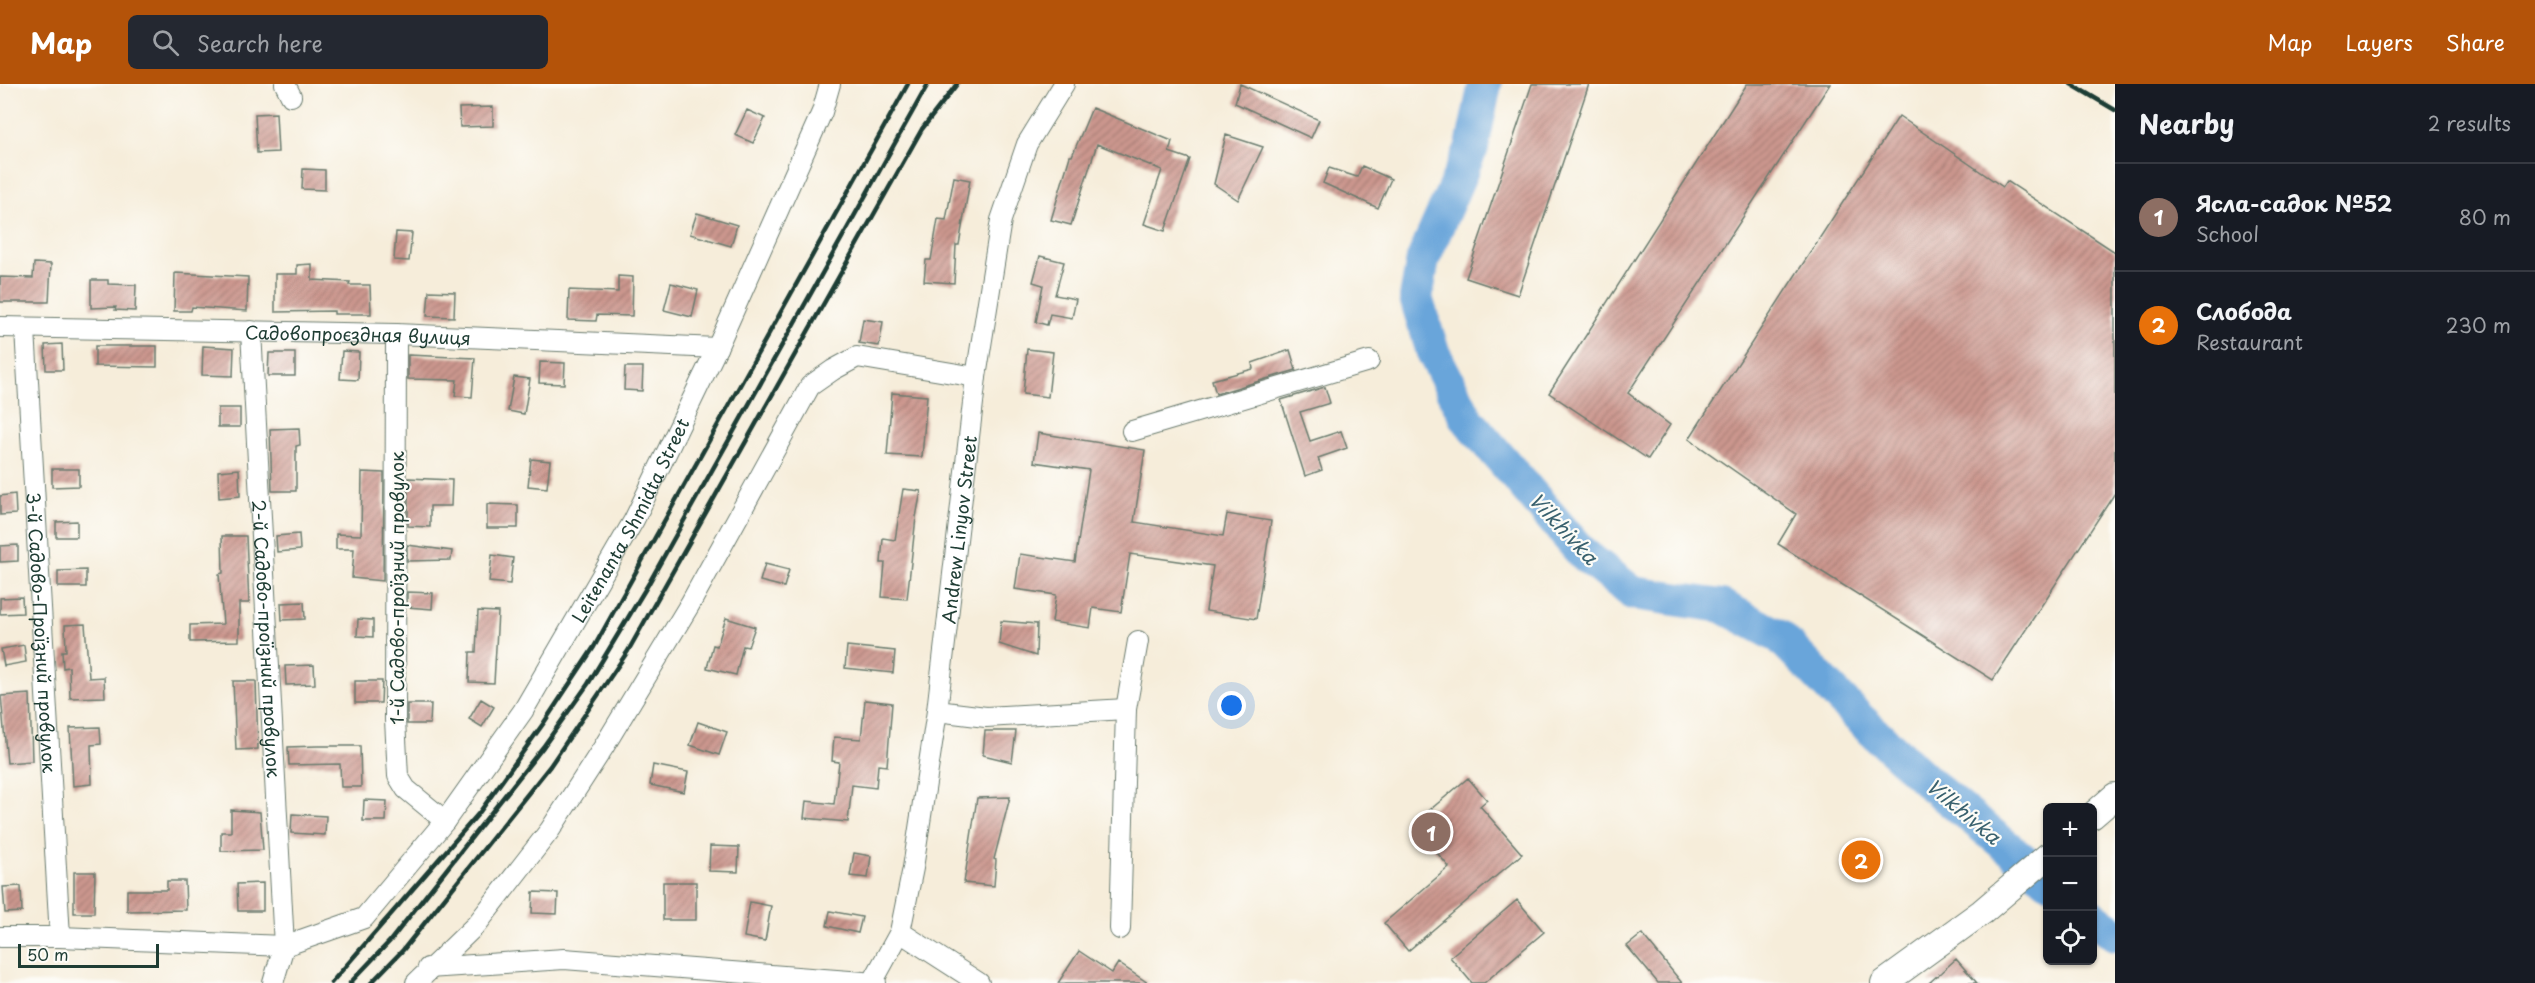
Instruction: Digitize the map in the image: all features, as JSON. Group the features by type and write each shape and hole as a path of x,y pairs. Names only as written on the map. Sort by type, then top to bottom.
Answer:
{"main road":[{"path":"2097,812 2115,796"},
{"path":"1884,983 1982,912 2047,857"}],"street":[{"name":"Leitenanta Shmidta Street","path":"284,946 364,918 445,821 523,711 634,520 717,348 822,112 830,84"},
{"name":"Andrew Linyov Street","path":"874,982 900,932 914,868 937,711 976,377 1001,220 1027,144 1064,84"},
{"name":"Садовопроєздная вулиця","path":"0,327 396,334 717,348"},
{"name":"3-й Садово-Проїзний провулок","path":"25,329 60,937"},
{"name":"2-й Садово-проїзний провулок","path":"251,331 284,946 273,983"},
{"name":"1-й Садово-проїзний провулок","path":"396,334 395,720 398,776 406,789 445,821"},
{"path":"426,973 477,924 556,821 690,604 810,386 833,370 858,357 976,377"},
{"path":"1132,432 1369,361"},
{"path":"1120,928 1126,709 1138,641"},
{"path":"937,711 986,717 1126,709"},
{"path":"900,932 979,983"},
{"path":"0,937 60,937 284,946"},
{"path":"426,973 564,959 874,982"}],"building":[{"path":"1240,84 1319,120 1311,138 1235,103"},
{"path":"1532,84 1589,84 1518,295 1466,278"},
{"path":"1747,84 1830,84 1628,393 1670,425 1648,459 1549,393"},
{"path":"493,107 493,126 460,127 459,108"},
{"path":"1092,108 1172,141 1169,152 1190,159 1165,231 1144,224 1162,170 1097,144 1071,225 1051,220 1070,156 1072,156"},
{"path":"747,110 765,118 753,143 735,135"},
{"path":"276,113 278,152 257,153 255,114"},
{"path":"1899,116 2003,187 2007,181 2115,252 2115,493 1993,680 1778,544 1796,514 1689,439"},
{"path":"1226,135 1263,147 1238,200 1214,184"},
{"path":"1362,166 1391,179 1378,208 1323,183 1329,168 1357,177"},
{"path":"303,169 325,170 325,190 302,189"},
{"path":"954,177 970,180 959,245 956,245 954,283 924,281 926,260 931,260 938,219 946,220"},
{"path":"697,213 737,225 731,246 690,234"},
{"path":"396,232 412,233 409,261 394,260"},
{"path":"1040,256 1064,262 1055,295 1076,299 1072,318 1050,314 1047,325 1036,322 1043,285 1033,282"},
{"path":"34,263 51,264 49,302 0,302 0,277 33,278"},
{"path":"312,264 312,280 350,282 349,285 370,285 371,314 334,314 334,311 275,312 275,274 297,274 297,265"},
{"path":"175,273 248,277 247,311 192,307 191,311 174,311"},
{"path":"618,276 633,277 632,316 597,315 596,321 568,320 569,290 618,292"},
{"path":"91,280 108,280 108,284 136,285 135,311 115,310 116,307 91,308"},
{"path":"671,283 698,290 692,317 664,310"},
{"path":"429,291 455,292 454,317 427,316"},
{"path":"863,319 883,322 879,346 859,343"},
{"path":"62,344 63,370 46,370 45,345"},
{"path":"95,346 157,346 157,367 95,366"},
{"path":"203,346 234,348 233,376 202,375"},
{"path":"1027,349 1053,352 1048,397 1023,394"},
{"path":"1290,350 1296,370 1216,394 1212,380 1253,369 1252,363"},
{"path":"342,351 359,352 358,380 340,379"},
{"path":"269,353 295,353 295,376 268,376"},
{"path":"408,355 475,358 472,397 455,396 457,380 408,379"},
{"path":"540,362 565,363 564,384 539,383"},
{"path":"625,367 643,367 642,391 624,390"},
{"path":"514,377 530,379 524,414 508,411"},
{"path":"1325,387 1330,403 1300,412 1310,441 1341,431 1347,448 1318,458 1322,470 1305,476 1281,400"},
{"path":"892,393 927,396 922,457 887,455"},
{"path":"218,408 240,408 240,427 218,427"},
{"path":"299,428 300,445 296,446 296,491 272,491 270,429"},
{"path":"1038,433 1145,450 1134,522 1223,536 1227,514 1271,521 1256,619 1206,611 1213,566 1130,554 1121,612 1093,608 1090,628 1052,622 1056,595 1015,589 1020,554 1075,562 1089,470 1034,462"},
{"path":"531,459 550,461 547,488 528,486"},
{"path":"52,469 79,469 79,486 52,487"},
{"path":"239,469 240,496 219,498 218,471"},
{"path":"362,472 384,473 383,581 352,578 354,549 336,549 336,534 361,535"},
{"path":"408,478 452,480 451,506 430,506 430,527 408,526"},
{"path":"903,489 921,491 907,599 882,597 885,563 881,563 883,538 895,540"},
{"path":"15,494 16,514 0,515 0,496"},
{"path":"487,504 518,505 518,528 487,528"},
{"path":"77,521 77,537 56,537 56,522"},
{"path":"299,534 300,550 277,552 276,536"},
{"path":"222,536 246,536 249,603 239,603 239,641 190,642 190,625 223,624 219,574 223,573"},
{"path":"18,545 18,561 0,562 0,546"},
{"path":"407,545 452,551 451,560 407,561"},
{"path":"492,555 513,558 510,584 489,582"},
{"path":"765,564 789,570 784,587 760,581"},
{"path":"86,570 86,587 58,587 58,571"},
{"path":"407,592 433,593 432,609 407,607"},
{"path":"22,597 23,613 0,614 0,598"},
{"path":"304,602 305,619 282,620 281,603"},
{"path":"478,611 498,612 494,683 469,682 470,652 476,652"},
{"path":"726,618 755,627 748,647 743,646 736,675 707,668 713,645 717,646"},
{"path":"358,619 373,620 373,637 357,636"},
{"path":"1001,621 1037,624 1036,656 999,644"},
{"path":"85,624 89,678 104,677 105,697 70,698 69,667 63,668 62,651 66,651 65,625"},
{"path":"24,645 26,662 4,666 1,649"},
{"path":"847,646 895,651 893,673 845,668"},
{"path":"314,665 315,684 286,685 285,666"},
{"path":"233,681 256,681 258,749 236,750"},
{"path":"355,681 382,681 381,703 355,703"},
{"path":"30,694 32,761 7,763 1,696"},
{"path":"481,699 494,707 482,727 469,719"},
{"path":"865,700 892,703 887,766 878,765 876,788 852,785 848,822 804,818 806,801 834,804 839,762 832,761 834,737 861,739"},
{"path":"407,704 431,704 430,724 407,724"},
{"path":"698,722 727,732 719,755 690,745"},
{"path":"100,727 101,744 91,745 92,784 73,786 70,728"},
{"path":"985,731 1016,731 1012,762 983,755"},
{"path":"360,746 361,787 341,787 340,764 289,765 288,747"},
{"path":"653,765 688,772 684,792 650,785"},
{"path":"1468,778 1487,800 1480,806 1522,854 1408,951 1384,923 1449,867 1413,824"},
{"path":"1010,797 994,859 996,860 994,886 964,883 977,798"},
{"path":"364,800 387,801 386,821 363,821"},
{"path":"231,810 260,812 263,850 221,851 221,832 231,832"},
{"path":"292,814 326,816 325,835 291,833"},
{"path":"710,846 739,847 738,872 709,871"},
{"path":"854,853 871,856 868,878 850,876"},
{"path":"74,872 95,872 94,913 74,913"},
{"path":"167,881 185,881 186,910 127,911 127,890 167,890"},
{"path":"663,882 696,882 696,920 663,920"},
{"path":"263,883 263,911 238,911 237,884"},
{"path":"21,886 22,912 5,913 3,887"},
{"path":"533,892 558,893 557,914 532,913"},
{"path":"1517,900 1544,932 1484,983 1472,983 1450,957"},
{"path":"750,902 771,906 765,941 744,937"},
{"path":"830,911 862,917 858,933 827,926"},
{"path":"1642,934 1682,983 1658,983 1627,946"},
{"path":"1079,951 1112,973 1118,963 1148,983 1058,983"},
{"path":"1956,959 1977,983 1929,983"}],"waterway":[{"name":"Vilkhivka","path":"1485,84 1472,147 1423,259 1416,298 1433,352 1467,419 1582,553 1633,593 1722,606 1780,637 1861,720 1930,784 2043,876"},
{"name":"Vilkhivka","path":"2097,920 2115,934"}],"railway":[{"path":"331,983 479,813 543,724 594,647 908,84"},
{"path":"350,983 390,941 543,747 588,684 649,583 928,84"},
{"path":"371,983 403,950 550,766 628,651 922,129 957,84"},
{"path":"2071,84 2115,110"}],"place":[{"name":"Ясла-садок №52","path":"1431,832"},
{"name":"Слобода","path":"1861,860"}]}
